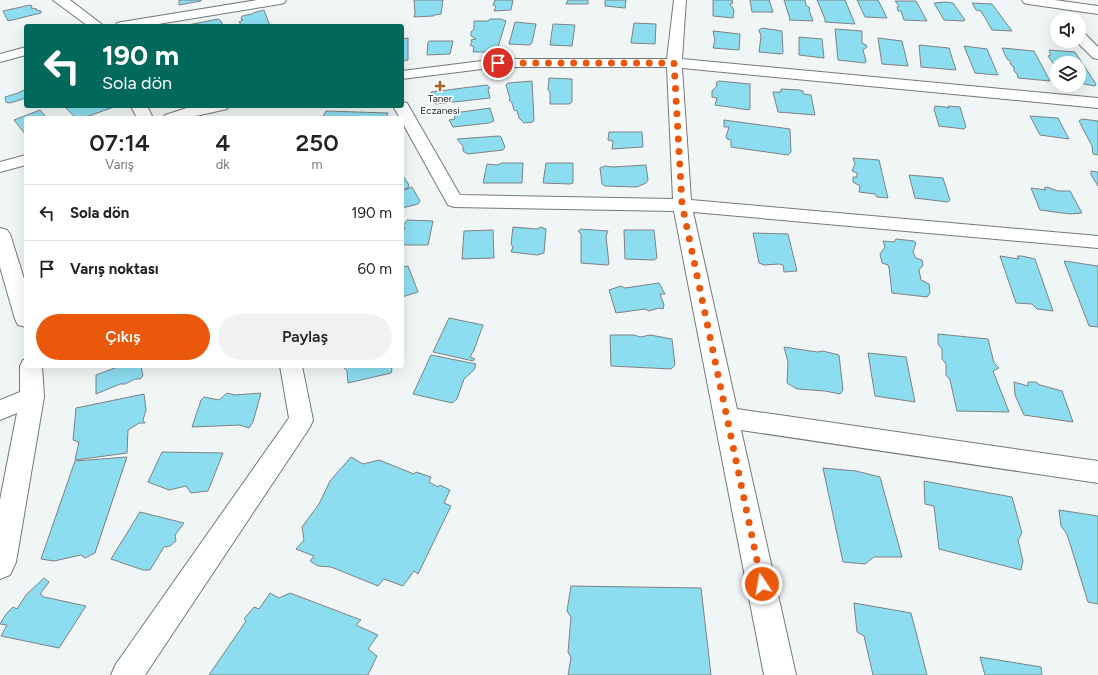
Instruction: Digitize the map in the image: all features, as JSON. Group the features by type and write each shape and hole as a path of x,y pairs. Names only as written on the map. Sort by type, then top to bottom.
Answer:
{"street":[{"path":"59,0 63,1 94,24"},
{"path":"134,24 280,0"},
{"path":"680,0 674,63 682,204 780,675"},
{"path":"1028,0 1098,10"},
{"path":"1044,2 1055,12"},
{"path":"1086,43 1098,55"},
{"path":"0,58 24,52"},
{"path":"404,75 498,63 674,63 1098,103"},
{"path":"184,116 197,114 215,108"},
{"path":"402,108 454,201 682,204 1098,242"},
{"path":"0,168 24,161"},
{"path":"0,234 24,312"},
{"path":"0,565 2,562 32,397 31,368"},
{"path":"128,675 302,420 291,368"},
{"path":"0,410 32,397"},
{"path":"727,418 1098,472"}],"building":[{"path":"179,0 201,0 201,1 179,5"},
{"path":"414,0 443,0 441,14 414,17"},
{"path":"495,0 513,0 511,10 494,11 496,6 493,5"},
{"path":"568,0 588,0 588,4 566,4"},
{"path":"605,0 626,0 625,8 605,6"},
{"path":"713,0 732,0 733,3 730,4 734,10 733,18 713,16"},
{"path":"750,0 769,0 773,12 752,12"},
{"path":"784,0 805,0 806,5 810,8 809,10 813,21 789,20 790,19"},
{"path":"817,0 845,0 855,24 825,22"},
{"path":"857,0 878,0 887,18 865,17"},
{"path":"895,1 916,1 927,21 904,20 901,11 898,11 897,7 899,6"},
{"path":"934,3 953,3 965,20 944,20"},
{"path":"972,3 992,4 1012,31 992,30 981,11 976,10"},
{"path":"30,5 32,6 31,8 41,11 41,13 8,21 3,11"},
{"path":"264,10 269,24 240,24 239,22 243,20 241,19 242,16"},
{"path":"218,19 222,24 193,24"},
{"path":"490,19 501,19 506,21 497,50 473,52 474,47 470,45 472,42 471,40 476,39 471,36 471,32 474,29 474,21 488,21"},
{"path":"515,22 536,24 532,43 529,45 509,44"},
{"path":"634,23 656,24 655,44 631,43"},
{"path":"553,24 575,25 572,46 550,45"},
{"path":"762,28 782,31 783,53 759,52 761,36 759,30"},
{"path":"835,29 862,31 862,43 867,47 863,50 866,61 865,63 838,60"},
{"path":"713,31 740,34 739,50 713,48 715,40"},
{"path":"799,37 822,39 824,58 799,55"},
{"path":"408,38 408,60 404,61 404,39"},
{"path":"878,38 902,41 908,66 882,64"},
{"path":"453,41 450,54 427,55 428,42"},
{"path":"919,45 949,48 956,70 921,67"},
{"path":"964,46 987,49 998,75 975,73"},
{"path":"1002,48 1034,51 1050,81 1018,78 1014,71 1014,67 1007,59"},
{"path":"1049,50 1075,52 1078,56 1050,56 1050,59 1048,56 1051,55"},
{"path":"1086,69 1096,84 1095,86 1086,84"},
{"path":"549,78 572,79 572,102 569,104 550,104 550,92 548,90"},
{"path":"532,81 534,120 533,122 524,123 519,118 517,111 514,110 512,103 509,100 506,85 508,83"},
{"path":"719,81 750,84 750,109 715,105 717,98 712,97 712,91 717,86 716,83"},
{"path":"487,85 490,88 488,89 490,98 436,104 434,103 436,101 431,92"},
{"path":"781,89 799,90 803,91 803,94 811,95 815,115 778,112 773,92 781,92"},
{"path":"24,90 24,99 10,103 6,102 5,97"},
{"path":"935,106 949,108 948,106 960,107 966,127 964,129 939,126 934,109"},
{"path":"66,108 111,108 89,116 74,116"},
{"path":"490,108 494,121 489,123 453,127 449,120 455,119 454,113"},
{"path":"40,110 45,116 24,116"},
{"path":"326,111 388,113 387,116 323,116"},
{"path":"24,116 24,132 14,120"},
{"path":"1030,116 1058,118 1069,139 1040,135"},
{"path":"1082,119 1098,121 1098,155 1093,154 1092,146 1079,121"},
{"path":"724,120 790,129 791,152 788,155 731,147 731,140 727,139 726,137 729,127 724,127"},
{"path":"609,132 642,132 643,147 612,149 613,141 608,140"},
{"path":"501,137 505,147 503,150 468,154 463,151 463,146 457,139"},
{"path":"853,158 879,160 888,198 877,197 875,194 859,192 860,186 853,182 853,177 857,177 857,173 852,171 855,164"},
{"path":"501,163 523,163 522,183 483,183 487,164 498,165"},
{"path":"546,163 573,163 573,183 543,183"},
{"path":"646,165 648,180 646,183 637,187 605,186 602,184 600,168 605,166"},
{"path":"1091,171 1098,172 1098,186 1091,175"},
{"path":"909,175 943,178 950,200 948,202 915,198"},
{"path":"404,177 409,185 408,188 404,189"},
{"path":"412,187 420,201 418,204 404,208 404,190"},
{"path":"1047,187 1058,191 1070,191 1082,213 1070,214 1040,210 1031,188 1046,190 1044,188"},
{"path":"407,220 433,221 428,245 404,245 404,224"},
{"path":"513,227 537,229 541,227 546,229 544,253 537,255 511,252 513,247 511,244"},
{"path":"581,229 608,231 606,236 609,264 581,263 581,234 578,231"},
{"path":"493,230 494,258 462,259 464,231"},
{"path":"624,230 654,230 657,258 654,260 625,259"},
{"path":"753,233 788,234 797,271 784,272 783,265 764,265 759,263"},
{"path":"896,239 914,241 916,243 913,252 916,258 922,260 923,265 919,270 921,280 929,284 930,293 927,297 892,293 889,268 888,265 882,263 880,254 885,247 883,241 894,242"},
{"path":"1000,256 1019,259 1017,256 1022,256 1035,259 1053,311 1037,309 1032,304 1016,303"},
{"path":"1064,261 1098,266 1098,327 1089,326"},
{"path":"408,266 418,292 404,296 404,267"},
{"path":"659,283 665,294 660,294 664,305 663,309 659,308 649,311 645,309 616,313 609,290 621,286 625,288"},
{"path":"449,318 483,325 470,357 475,359 473,361 433,352"},
{"path":"938,334 988,339 994,363 999,368 993,371 1009,412 957,411 950,380 946,375 946,364 942,359 942,349 938,344"},
{"path":"610,335 634,335 640,337 650,335 672,339 675,365 671,369 611,366"},
{"path":"784,347 817,352 823,351 839,355 843,390 840,394 825,391 797,389 787,383 788,362"},
{"path":"868,353 906,357 915,402 875,396"},
{"path":"431,355 476,364 474,370 464,379 457,399 452,403 413,394"},
{"path":"115,368 141,368 143,376 140,379 135,379 125,384 120,384 96,394 96,375"},
{"path":"344,368 392,368 392,370 391,373 348,383 347,371"},
{"path":"1014,382 1028,386 1028,382 1036,382 1040,385 1062,391 1073,422 1024,415 1015,395"},
{"path":"227,393 235,395 261,393 253,422 249,428 240,425 192,427 201,400 204,397 219,400"},
{"path":"144,394 146,410 143,420 145,423 139,423 128,430 127,453 75,460 79,442 73,440 76,408"},
{"path":"162,452 223,453 208,491 191,493 186,486 169,490 148,482"},
{"path":"127,457 95,553 85,558 81,555 54,561 41,559 75,461"},
{"path":"351,457 363,464 379,460 414,474 416,472 431,477 429,482 438,487 440,485 450,490 444,503 451,506 418,574 414,571 403,586 384,579 378,586 331,567 318,566 310,561 314,556 296,549 304,540 302,527 319,504 330,481"},
{"path":"823,468 856,471 880,477 902,557 874,557 865,564 843,562"},
{"path":"924,481 1012,497 1022,533 1018,540 1023,561 1021,570 939,549 934,506 925,504"},
{"path":"1059,510 1098,516 1098,604 1088,602 1067,534 1061,526"},
{"path":"140,512 184,523 175,535 176,541 170,546 164,547 150,570 143,570 111,559"},
{"path":"44,578 49,582 40,594 44,597 86,606 59,648 1,636 7,625 0,624 6,614 13,607 17,609 26,595"},
{"path":"571,586 701,588 711,675 568,675 571,658 568,652 571,617 567,611"},
{"path":"270,593 279,598 290,593 361,620 356,625 378,635 368,649 377,656 368,675 209,675 246,621 244,619 254,607 259,609"},
{"path":"854,603 911,613 927,675 873,675 864,636 857,632"},
{"path":"980,657 1041,667 1042,675 985,675"}],"place":[{"name":"Taner Eczanesi","path":"440,86"}],"route":[{"path":"498,63 674,63 682,204 762,584"}]}
